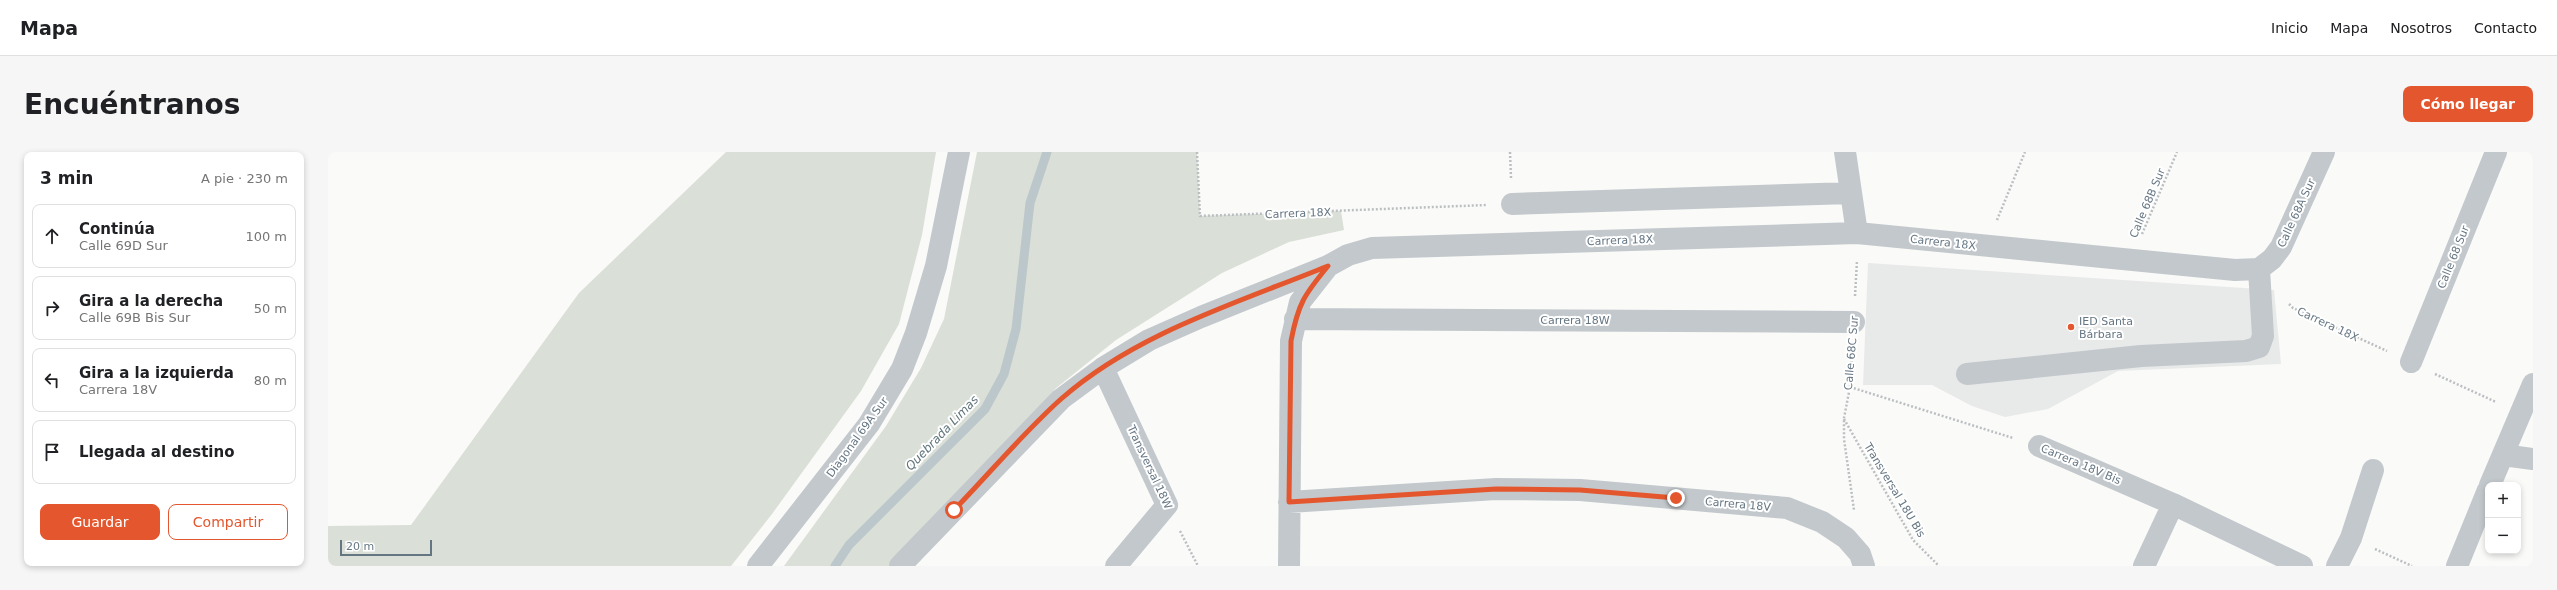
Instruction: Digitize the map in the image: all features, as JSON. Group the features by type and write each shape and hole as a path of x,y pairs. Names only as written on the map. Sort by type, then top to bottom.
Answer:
{"street":[{"name":"Diagonal 69A Sur","path":"758,566 869,424 902,369 916,333 936,266 959,152"},
{"path":"1845,152 1858,233"},
{"name":"Calle 68A Sur","path":"2259,269 2272,259 2281,247 2324,152"},
{"name":"Calle 68 Sur","path":"2411,362 2496,152"},
{"path":"1512,204 1851,193"},
{"name":"Carrera 18X","path":"900,566 1061,399 1103,368 1149,340 1201,317 1328,266 1348,256 1372,248 1408,245 1858,233 2235,270 2259,269"},
{"path":"1289,566 1291,341 1300,302 1328,266"},
{"path":"1967,374 2141,356 2246,350 2258,347 2263,336 2259,269"},
{"name":"Carrera 18W","path":"1295,319 1854,322"},
{"name":"Transversal 18W","path":"1103,368 1167,505"},
{"path":"2491,482 2533,384"},
{"name":"Carrera 18V Bis","path":"2039,446 2173,504 2302,566"},
{"path":"2503,455 2533,459"},
{"path":"2336,566 2351,538 2373,470"},
{"name":"Carrera 18V","path":"1289,502 1496,489 1580,490 1787,508 1822,522 1846,538 1862,560"},
{"path":"2457,566 2485,497"},
{"path":"2144,566 2173,504"},
{"path":"1116,566 1167,505"}],"path":[{"name":"Carrera 18X","path":"1198,152 1200,216 1512,204"},
{"path":"1987,246 2025,152"},
{"name":"Calle 68B Sur","path":"2131,260 2177,152"},
{"name":"Calle 68C Sur","path":"1858,233 1850,387 1844,418 1844,439 1862,560"},
{"name":"Carrera 18X","path":"2288,302 2293,308 2520,413"},
{"name":"Carrera 18V Bis","path":"1850,387 2039,446"},
{"name":"Transversal 18U Bis","path":"1844,418 1913,540 1939,566"},
{"name":"Transversal 18W","path":"1167,505 1198,566"},
{"path":"2351,538 2412,566"}],"shaded area":[{"path":"726,152 936,152 922,235 899,324 861,391 772,514 731,566 328,566 328,526 411,525 579,293"},
{"path":"977,152 1197,152 1200,216 1341,211 1344,230 1289,242 1222,273 1116,340 1055,389 902,566 784,566 886,426 921,368 944,319"},
{"name":"IED Santa Bárbara","path":"1868,263 2274,290 2281,364 2118,371 2048,409 2005,417 1972,406 1932,385 1863,385"}],"waterway":[{"name":"Quebrada Limas","path":"835,566 849,545 985,409 1004,374 1016,329 1030,203 1047,152"}],"place":[{"name":"IED Santa Bárbara","path":"2071,327"}],"route":[{"path":"954,510 1061,399 1103,368 1149,340 1201,317 1328,266 1300,302 1291,341 1289,502 1496,489 1580,490 1676,498"}]}
